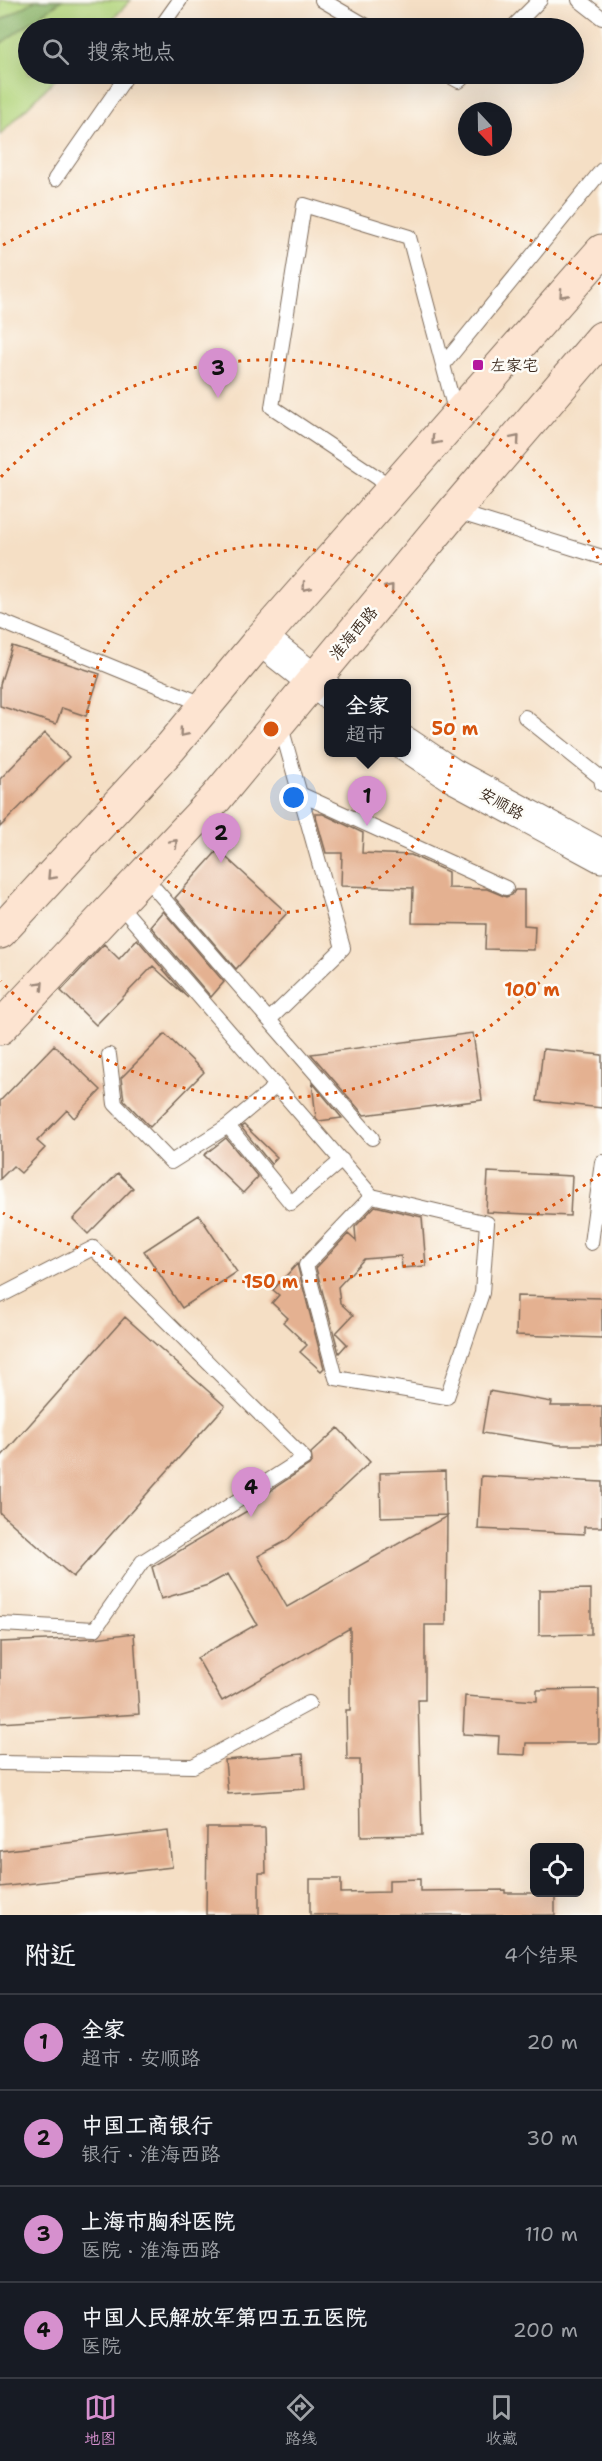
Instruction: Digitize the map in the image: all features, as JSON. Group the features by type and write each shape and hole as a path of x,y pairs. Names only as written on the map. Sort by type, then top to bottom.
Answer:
{"main road":[{"path":"0,932 171,747 261,639 602,250"},
{"name":"淮海西路","path":"325,679 454,512 602,338"},
{"name":"淮海西路","path":"0,1028 216,798 279,721 320,686"}],"street":[{"path":"261,639 320,686"},
{"name":"安顺路","path":"411,747 452,775 602,856"}],"lane":[{"path":"167,18 180,0"},
{"path":"322,0 353,18"},
{"path":"522,18 540,0"},
{"path":"579,0 602,18"},
{"path":"55,179 121,84"},
{"path":"443,365 602,170"},
{"path":"393,488 272,407 304,205 409,237 457,416"},
{"path":"454,512 602,557"},
{"path":"0,621 206,705"},
{"path":"525,717 601,778 602,784"},
{"path":"269,1020 343,948 279,721"},
{"path":"300,794 506,888"},
{"path":"143,875 372,1138"},
{"path":"117,902 372,1196 487,1223 482,1293 447,1397 336,1378 306,1264 372,1196"},
{"path":"109,1055 116,1104 171,1162 228,1126 276,1086"},
{"path":"228,1126 291,1203 342,1160"},
{"path":"591,1242 602,1162"},
{"path":"0,1296 93,1248 304,1458 142,1562 95,1629 0,1624"},
{"path":"0,1763 193,1767 309,1703"}],"green space":[{"path":"0,0 131,0 114,18 18,18 18,84 50,84 0,135"},
{"path":"36,0 62,0 37,18 18,18 18,31 0,44 0,21"}],"building":[{"path":"12,646 100,674 86,716 62,708 56,724 0,706 0,684"},
{"path":"45,733 69,757 0,827 0,779"},
{"path":"315,814 323,814 363,833 362,853 411,855 448,872 448,888 487,889 506,897 512,895 515,890 524,890 524,925 535,926 534,950 485,949 486,924 412,923 413,888 341,886 342,853 326,853"},
{"path":"218,850 287,913 236,969 175,898"},
{"path":"163,911 224,982 211,997 150,926"},
{"path":"137,939 188,998 153,966 96,1025 61,991 104,944 119,959"},
{"path":"473,1033 482,1100 364,1115 311,1054"},
{"path":"165,1034 204,1072 150,1127 124,1100 121,1078"},
{"path":"54,1045 101,1090 74,1118 67,1110 37,1141 45,1148 21,1173 13,1166 0,1179 0,1101"},
{"path":"543,1049 602,1055 602,1108 537,1101"},
{"path":"312,1082 342,1118 319,1121 316,1118"},
{"path":"244,1125 277,1157 271,1164 241,1127"},
{"path":"226,1138 258,1177 243,1193 204,1155"},
{"path":"488,1172 572,1176 570,1216 486,1212"},
{"path":"118,1173 133,1188 88,1234 73,1219"},
{"path":"375,1206 422,1217 426,1266 402,1268 401,1256 364,1259 338,1287 340,1303 353,1315 336,1333 347,1344 339,1353 316,1268 348,1234 356,1241 355,1227"},
{"path":"199,1215 237,1272 182,1308 144,1251"},
{"path":"297,1264 324,1368 321,1371 300,1352 307,1345 283,1322 288,1318 272,1303 279,1295 273,1290"},
{"path":"517,1296 602,1298 602,1338 516,1335"},
{"path":"125,1317 225,1406 73,1577 0,1513 0,1458"},
{"path":"489,1391 552,1402 551,1406 602,1406 602,1445 559,1445 482,1433"},
{"path":"338,1428 370,1462 286,1541 258,1556 287,1607 447,1516 446,1625 425,1625 425,1700 418,1700 422,1835 361,1836 360,1760 347,1760 346,1710 350,1710 350,1628 222,1701 197,1658 257,1624 228,1574 208,1585 161,1599 152,1567 254,1507 274,1488 309,1465 312,1461 311,1453"},
{"path":"445,1471 446,1515 381,1517 380,1473"},
{"path":"481,1476 602,1482 602,1527 584,1527 584,1534 478,1529"},
{"path":"591,1589 591,1634 539,1635 539,1590"},
{"path":"134,1633 139,1714 0,1723 0,1642 95,1638"},
{"path":"599,1689 599,1743 526,1743 525,1755 498,1754 499,1736 463,1734 465,1696 537,1701 537,1690"},
{"path":"303,1754 305,1789 228,1794 225,1760"},
{"path":"207,1828 265,1828 266,1873 259,1873 259,1915 206,1915"},
{"path":"168,1831 172,1867 0,1887 0,1851"},
{"path":"310,1879 341,1879 341,1893 389,1892 389,1880 420,1879 420,1891 505,1890 505,1893 530,1893 530,1897 555,1897 555,1915 310,1915"}],"place":[{"name":"左家宅","path":"478,365"},
{"name":"上海市胸科医院","path":"218,398"},
{"name":"全家","path":"367,826"},
{"name":"中国工商银行","path":"221,863"},
{"name":"中国人民解放军第四五五医院","path":"251,1517"}]}
